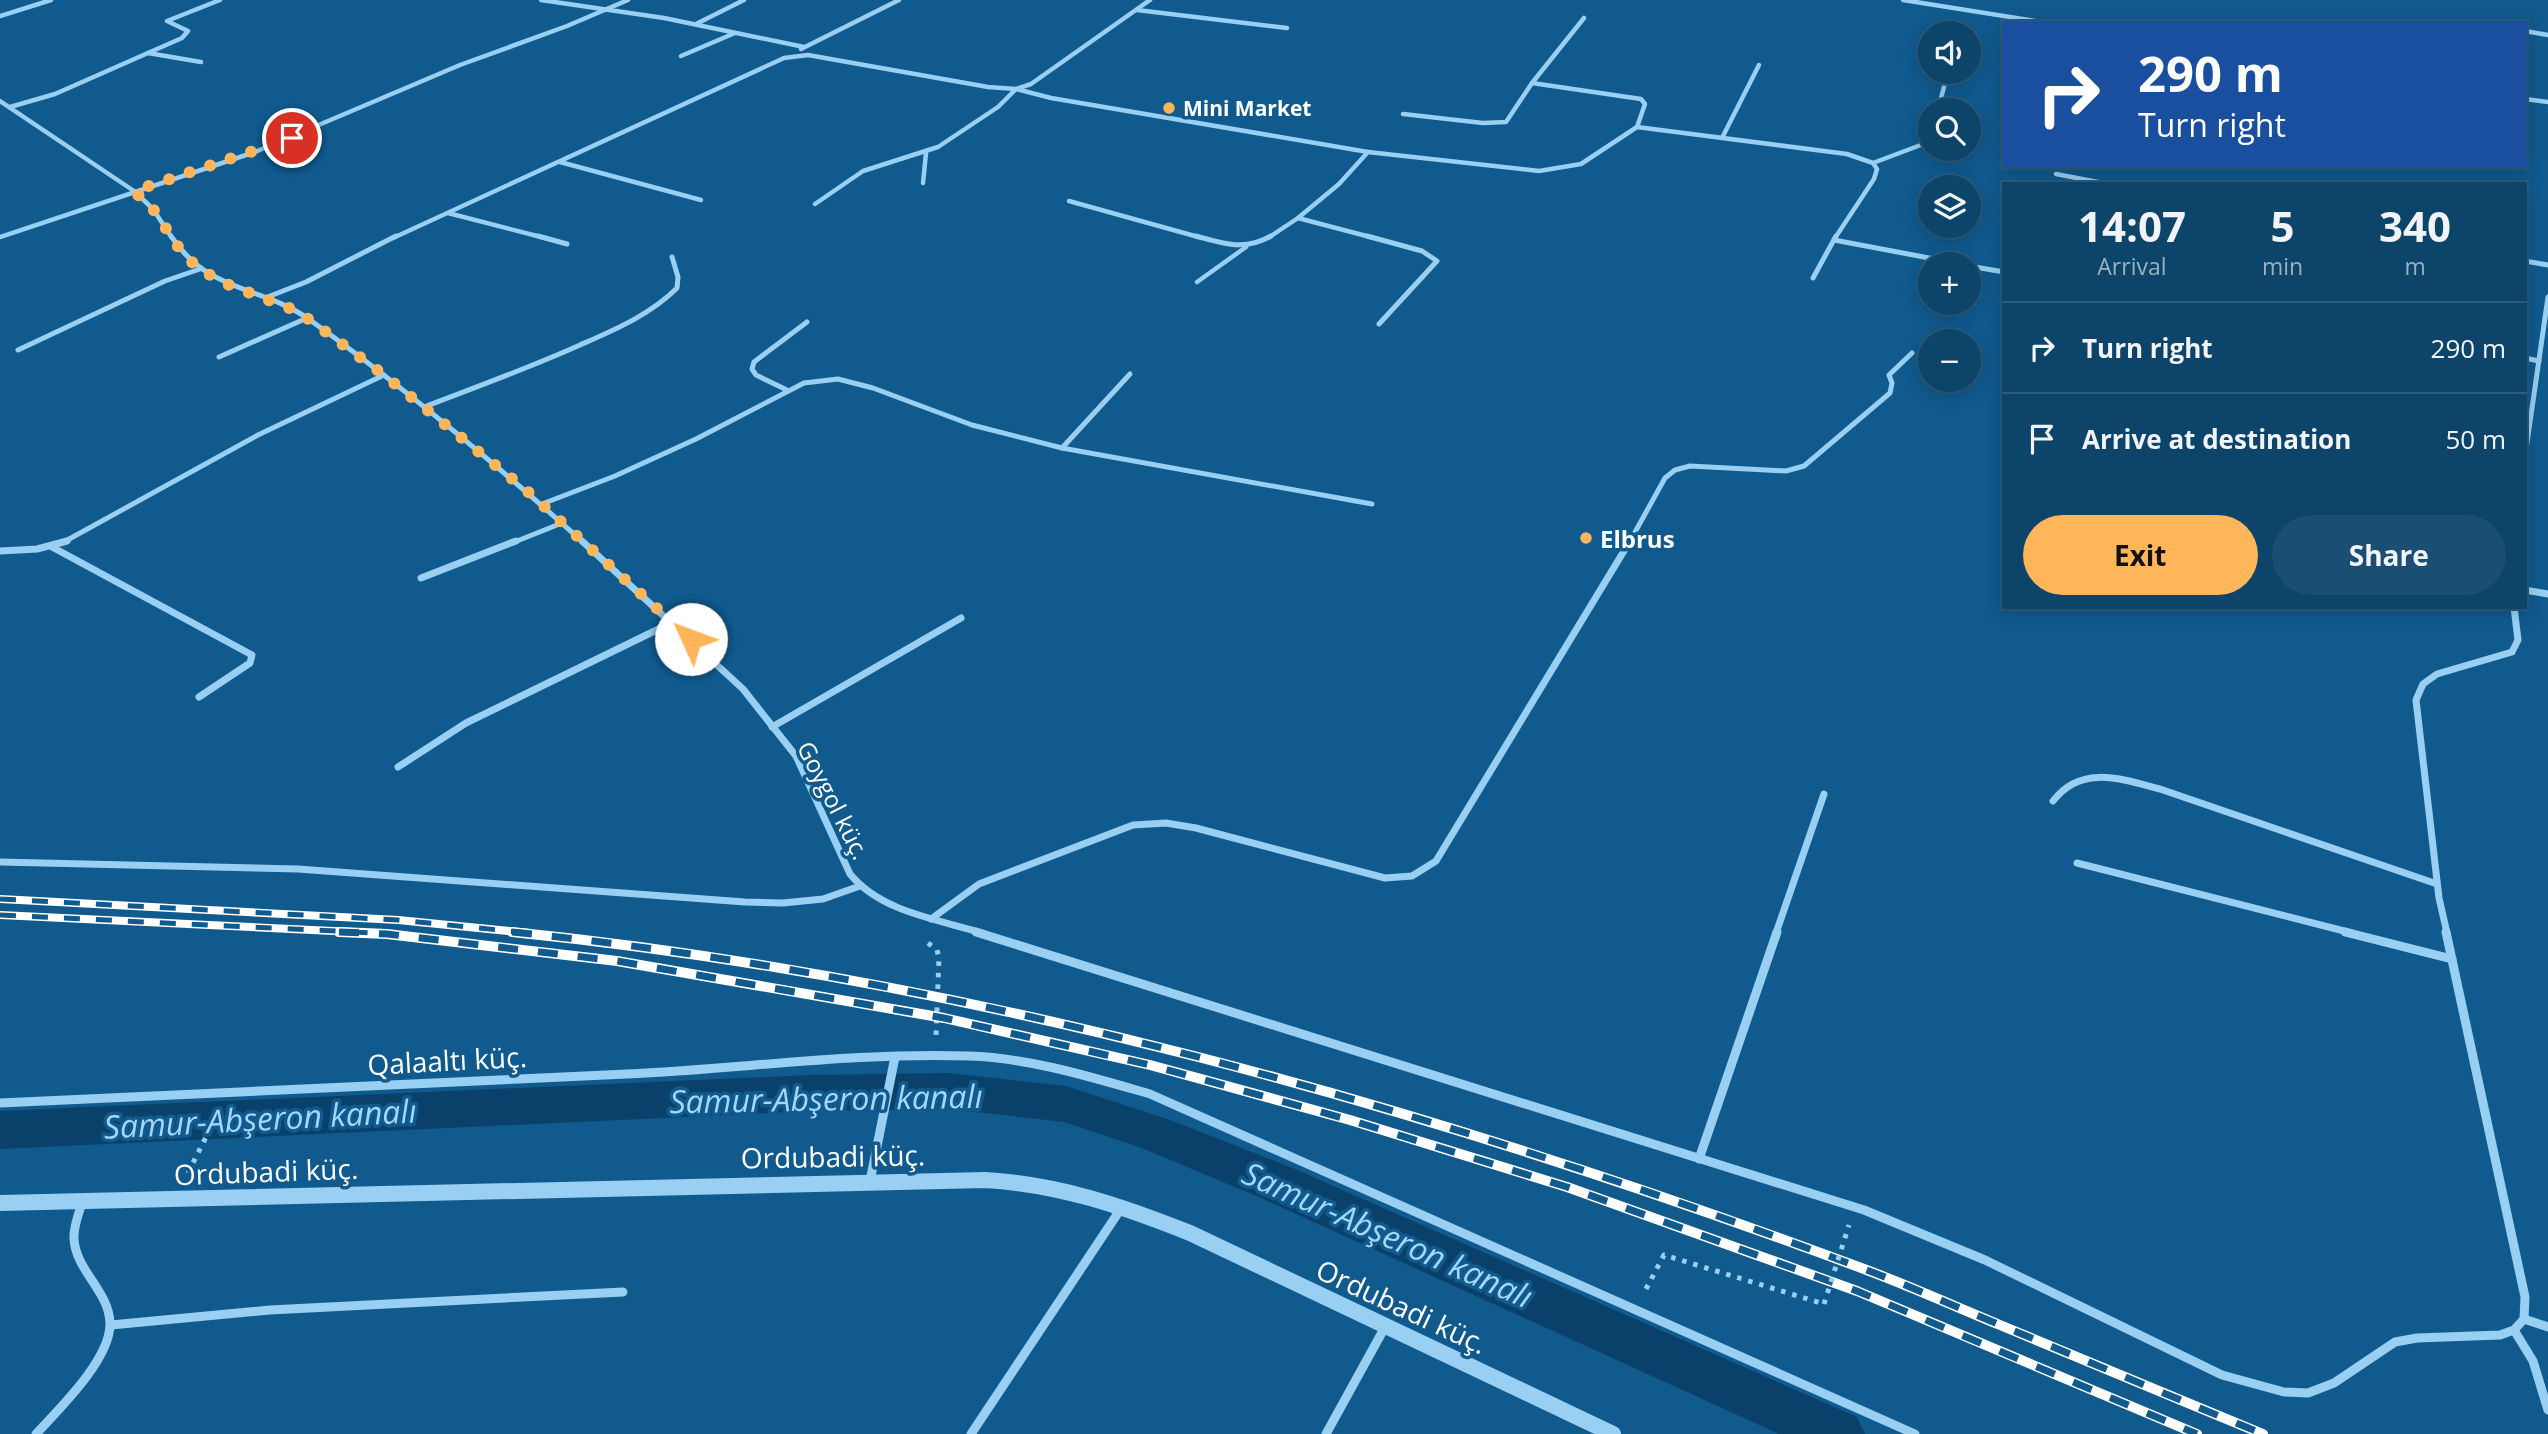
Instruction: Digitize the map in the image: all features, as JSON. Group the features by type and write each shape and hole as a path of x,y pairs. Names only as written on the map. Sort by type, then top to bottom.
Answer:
{"street":[{"path":"0,16 51,0"},
{"path":"10,107 55,94 187,35 188,32 167,21 220,0"},
{"path":"541,0 696,24 804,47"},
{"path":"0,237 267,148 460,65 628,0"},
{"path":"696,24 744,0"},
{"path":"796,55 804,47 899,0"},
{"path":"815,204 878,164 926,153 998,107 1016,89 1041,78 1150,0"},
{"path":"1903,0 2035,21"},
{"path":"1137,10 1287,28"},
{"path":"1403,114 1483,123 1506,122 1532,83 1584,18"},
{"path":"2527,31 2548,35"},
{"path":"681,56 735,33"},
{"path":"148,53 201,62"},
{"path":"264,298 306,282 447,213 774,62 796,55 823,57 988,87 1016,89 1051,98 1368,152 1539,171 1564,171 1583,165 1637,127 1646,104 1641,99 1532,83"},
{"path":"1722,138 1759,65"},
{"path":"2527,99 2548,102"},
{"name":"Goygol küç.","path":"0,101 134,191 153,209 183,254 200,269 224,283 307,318 384,375 478,448 673,622 743,689 796,756 850,874 860,886"},
{"path":"1637,127 1847,154 1873,163 1877,169 1874,179 1813,278"},
{"path":"1873,163 1918,146"},
{"path":"1069,201 1227,245 1246,247 1262,243 1298,218 1333,190 1368,152"},
{"path":"923,183 926,153"},
{"path":"559,162 701,200"},
{"path":"2056,174 2098,182"},
{"path":"447,213 567,244"},
{"path":"1298,218 1422,251 1437,261 1379,324"},
{"path":"1834,240 1918,256"},
{"path":"424,407 594,340 642,315 667,299 677,288 678,280 672,257"},
{"path":"2527,261 2548,265"},
{"path":"1981,268 2002,272"},
{"path":"18,350 165,281 200,269"},
{"path":"2527,443 2548,297"},
{"path":"219,357 307,318"},
{"path":"787,390 756,375 752,369 754,362 807,322"},
{"path":"931,919 979,884 1133,825 1166,824 1196,828 1357,872 1385,878 1412,876 1436,861 1615,568 1664,478 1675,470 1690,466 1786,471 1804,466 1890,393 1892,383 1889,375 1912,353"},
{"path":"2527,358 2539,361"},
{"path":"1062,447 1130,374"},
{"path":"0,551 52,547 258,435 384,375"},
{"path":"542,504 586,489 685,444 787,390 819,380 852,381 972,425 1062,447 1372,504"},
{"path":"421,578 562,523"},
{"path":"52,547 252,655 250,663 199,697"},
{"path":"2527,590 2548,594"},
{"path":"0,862 298,869 745,902 783,903 823,899 860,886 885,903 931,919 1205,1002 1864,1210 1986,1260 2222,1375 2284,1392 2308,1393 2334,1383 2395,1342 2417,1338 2500,1335 2514,1330 2524,1319 2525,1297 2437,884 2416,699 2423,684 2437,674 2512,652 2518,640 2514,609"},
{"path":"772,727 961,618"},
{"path":"398,767 466,723 673,622"},
{"path":"2053,801 2065,785 2086,778 2124,780 2160,789 2437,884"},
{"path":"1699,1159 1824,794"},
{"path":"2077,863 2452,959"},
{"name":"Qalaaltı küç.","path":"0,1103 691,1071 895,1057 970,1056 1018,1061 1081,1074 1150,1094 1914,1434"},
{"path":"870,1181 895,1057"},
{"name":"Ordubadi küç.","path":"0,1203 870,1181 1026,1182 1063,1189 1122,1206 1190,1233 1614,1434"},
{"path":"36,1434 96,1363 111,1325 106,1303 78,1258 74,1237 82,1202"},
{"path":"971,1434 1122,1206"},
{"path":"111,1325 270,1310 623,1292"},
{"path":"2524,1319 2548,1327"},
{"path":"1326,1434 1385,1327"},
{"path":"2514,1330 2533,1361 2548,1410"}],"lane":[{"path":"1197,282 1246,247"}],"path":[{"path":"931,919 922,929 922,937 937,950 939,958 935,1056"},
{"path":"175,1200 229,1093"},
{"path":"1635,1309 1664,1255 1824,1304 1849,1225"}],"waterway":[{"name":"Samur-Abşeron kanalı","path":"0,1130 810,1093 949,1091 1066,1104 1156,1134 1277,1183 1837,1434"}],"railway":[{"path":"0,899 398,920 529,933"},
{"path":"0,915 375,933"},
{"path":"339,932 387,934 617,961 944,1018 1150,1065 1350,1120 1567,1187 1857,1291 2197,1434"},
{"path":"512,932 685,953 858,982 1028,1016 1198,1057 1367,1103 1534,1154 1864,1269 2263,1434"}],"place":[{"name":"Mini Market","path":"1169,108"},
{"name":"Elbrus","path":"1586,538"}],"route":[{"path":"292,138 222,164 134,191 153,209 183,254 200,269 213,278 289,308 307,318 384,375 478,448 691,639"}]}
